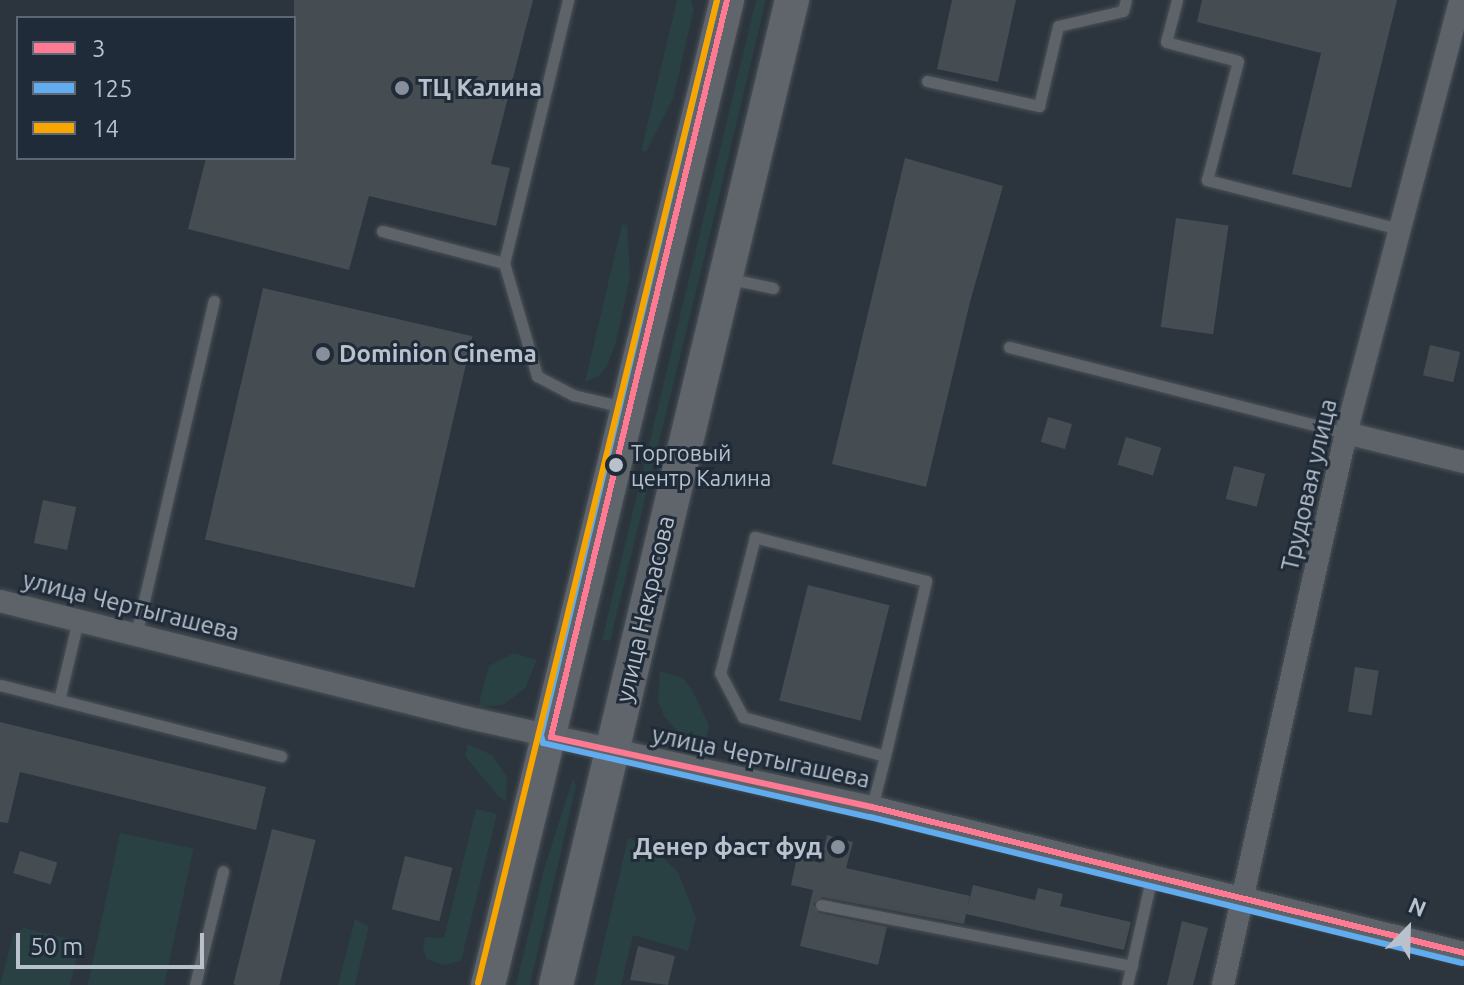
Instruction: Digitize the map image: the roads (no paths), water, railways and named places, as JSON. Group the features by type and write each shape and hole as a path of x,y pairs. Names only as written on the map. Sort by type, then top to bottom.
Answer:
{"main road":[{"path":"488,985 551,737 727,0"},
{"name":"улица Некрасова","path":"556,985 792,0"}],"street":[{"name":"Трудовая улица","path":"1223,985 1346,433 1460,0"},
{"path":"1346,433 1464,462"},
{"name":"улица Чертыгашева","path":"0,601 551,737 872,807 1464,953"}],"lane":[{"path":"568,0 504,263 537,376 573,395 628,409"},
{"path":"927,81 1039,106 1058,26 1123,11 1126,0"},
{"path":"1177,0 1166,42 1238,61 1207,180 1399,229"},
{"path":"382,231 504,263"},
{"path":"724,278 773,288"},
{"path":"136,635 214,301"},
{"path":"1009,347 1346,433"},
{"path":"872,807 885,756 926,581 755,537 720,673 743,717 885,756"},
{"path":"59,700 78,620"},
{"path":"0,685 281,756"},
{"path":"195,985 223,871"},
{"path":"1127,985 1152,875"},
{"path":"821,905 1132,966"}],"place":[{"name":"ТЦ Калина","path":"402,88"},
{"name":"Dominion Cinema","path":"323,354"},
{"name":"Торговый центр Калина","path":"616,465"},
{"name":"Денер фаст фуд","path":"838,847"}]}
